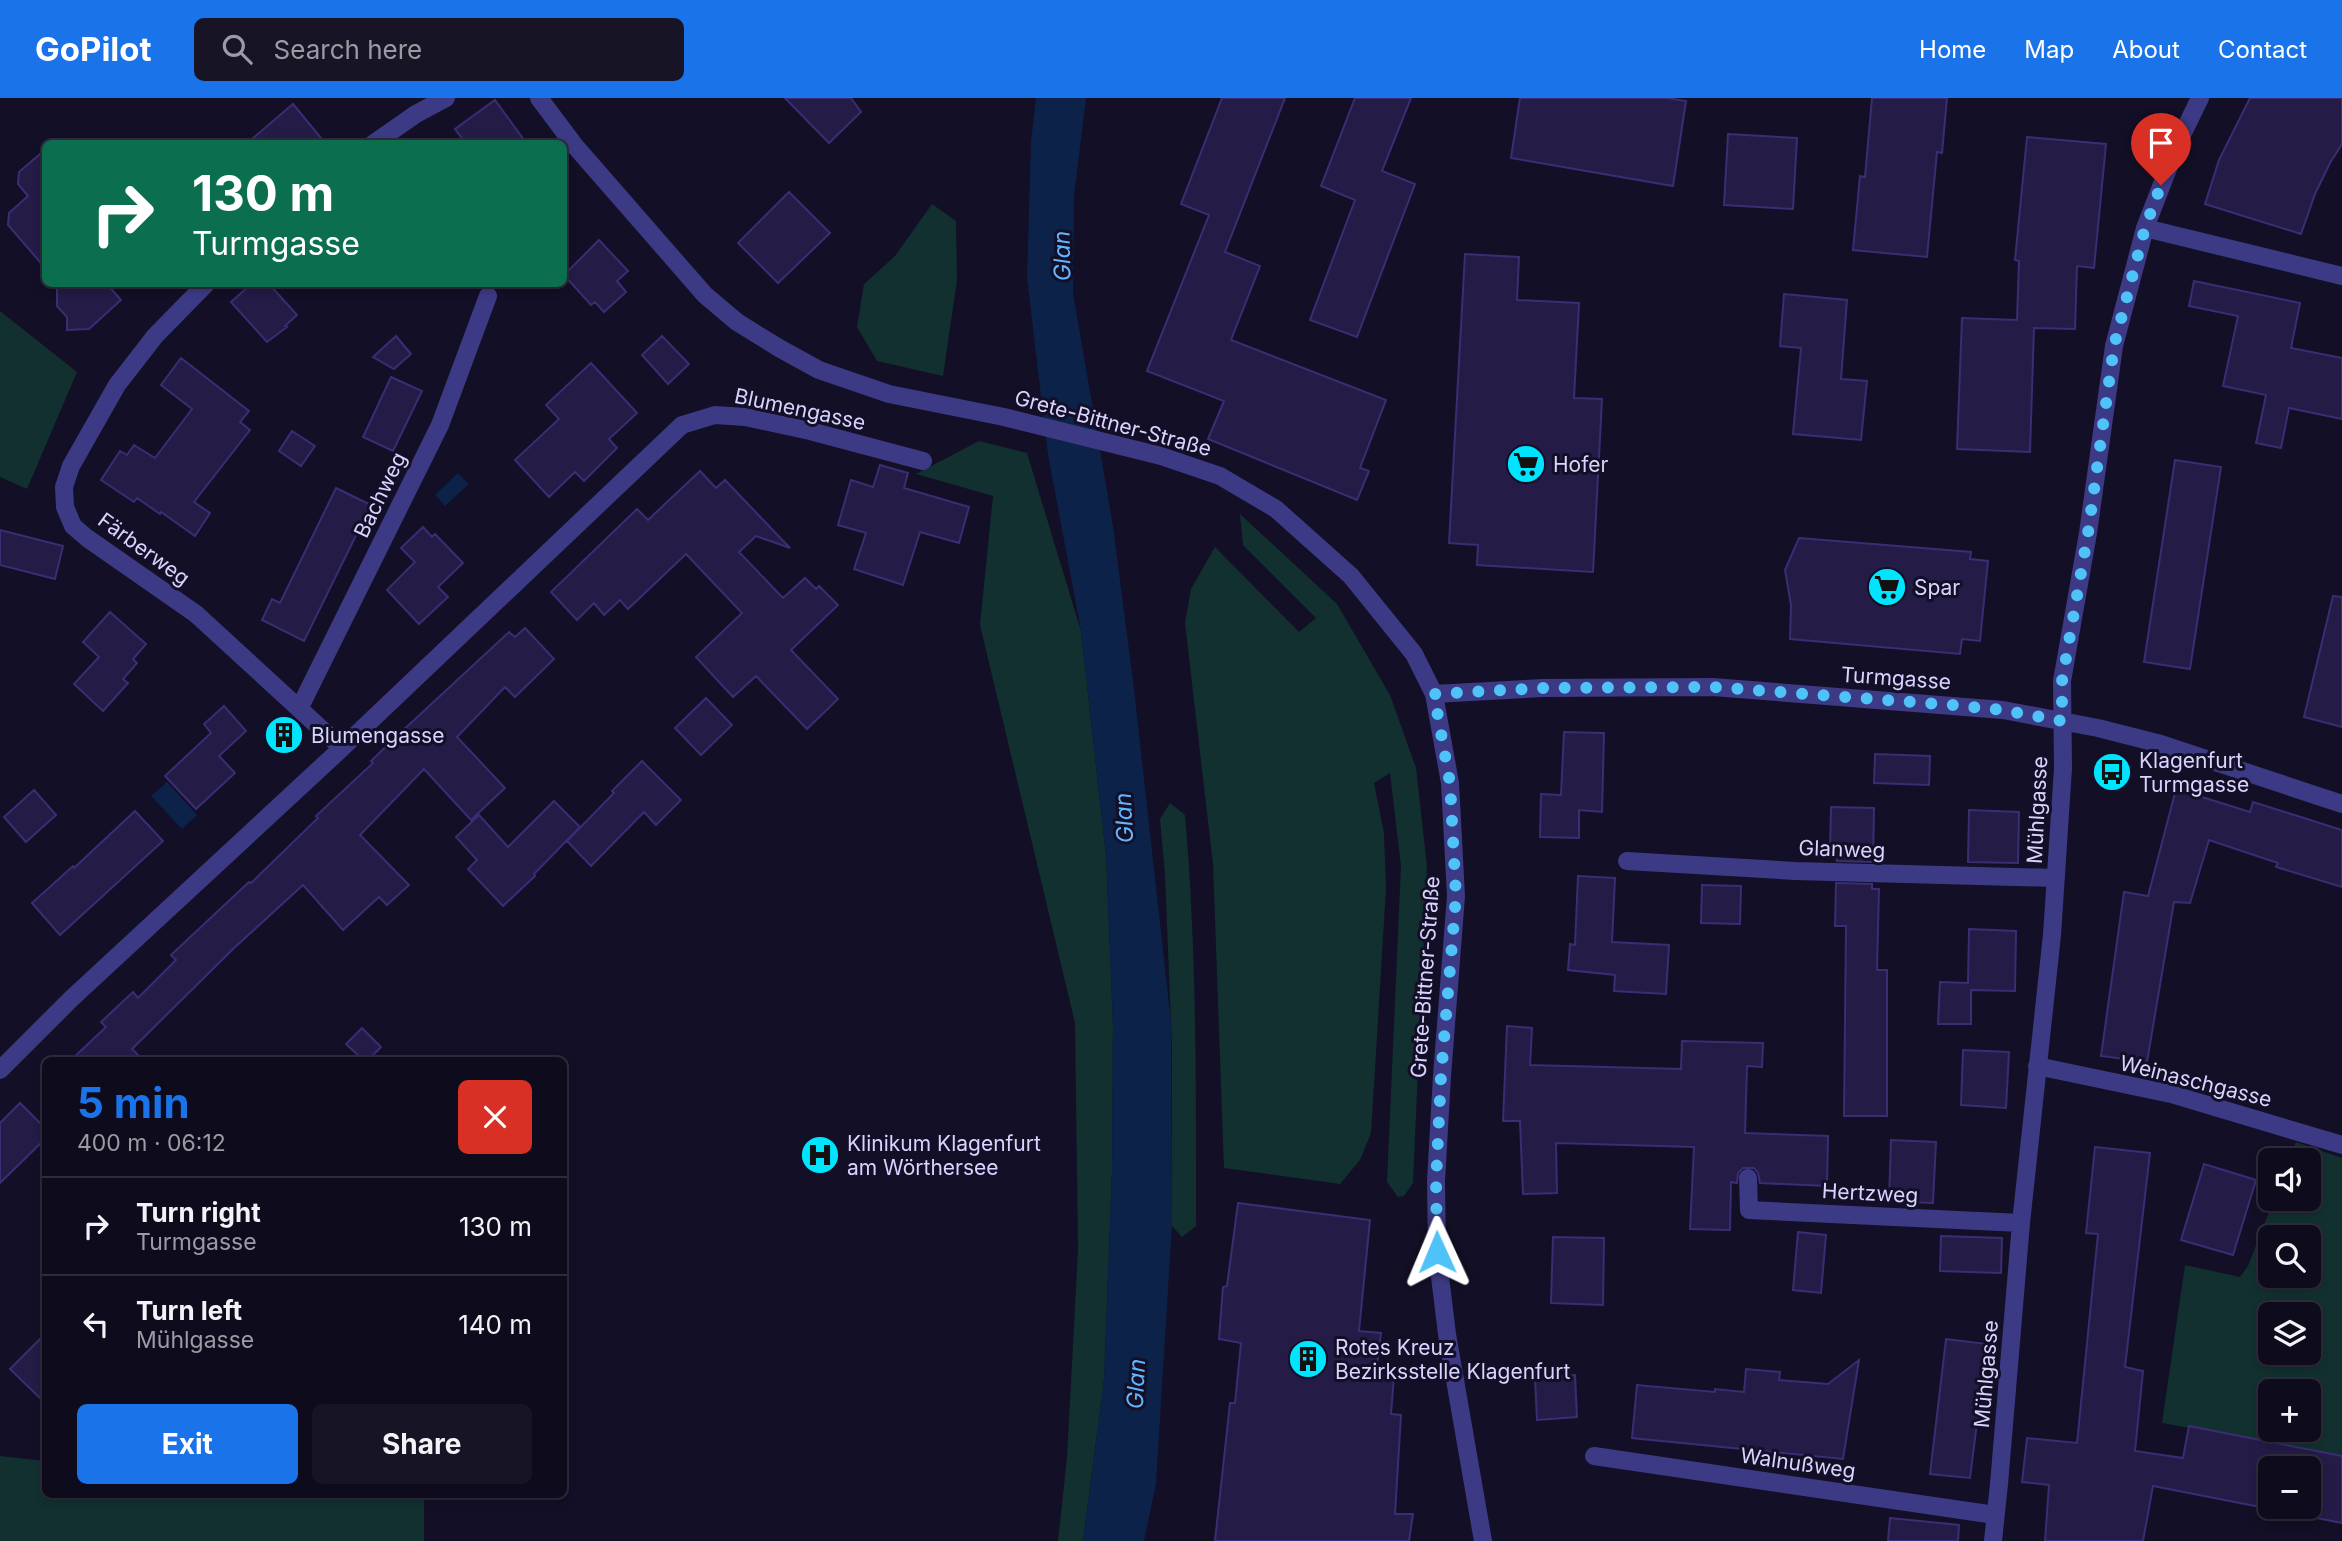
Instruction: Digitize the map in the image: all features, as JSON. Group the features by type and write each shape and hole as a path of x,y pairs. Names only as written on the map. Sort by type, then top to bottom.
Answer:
{"street":[{"path":"379,140 416,114 446,98"},
{"name":"Grete-Bittner-Straße","path":"538,98 667,254 705,295 737,322 819,370 888,394 1004,418 1161,456 1220,476 1276,509 1351,576 1414,654 1434,694 1450,783 1456,896 1441,1076 1436,1181 1437,1252 1447,1334 1483,1541"},
{"name":"Mühlgasse","path":"1993,1541 2021,1223 2052,935 2063,768 2062,681 2088,533 2114,346 2145,228 2178,143 2200,98"},
{"path":"2145,228 2342,276"},
{"name":"Färberweg","path":"203,287 155,337 117,385 71,466 64,487 65,507 73,526 196,614 342,748"},
{"name":"Bachweg","path":"299,709 440,425 488,296"},
{"name":"Blumengasse","path":"0,1070 71,999 342,748 682,425 715,415 745,417 923,461"},
{"name":"Turmgasse","path":"1434,694 1542,688 1713,687 2003,710 2098,728 2161,744 2342,804"},
{"name":"Glanweg","path":"1627,861 1795,871 2056,878"},
{"name":"Weinaschgasse","path":"2037,1066 2171,1094 2342,1146"},
{"name":"Hertzweg","path":"1748,1178 1749,1210 2021,1223"},
{"name":"Walnußweg","path":"1594,1456 1995,1515"}],"green space":[{"path":"932,204 956,221 957,280 943,376 877,361 857,327 864,284 895,256"},
{"path":"0,311 77,372 27,489 0,477"},
{"path":"979,441 1027,453 1081,631 1106,855 1113,1024 1112,1172 1104,1380 1083,1541 1058,1541 1067,1458 1078,1250 1075,1023 980,625 993,496 916,474"},
{"path":"1240,514 1337,604 1390,695 1416,768 1427,866 1413,1183 1404,1196 1398,1197 1387,1182 1401,866 1390,773 1374,783 1384,833 1386,889 1371,1133 1360,1160 1340,1184 1224,1168 1213,864 1185,623 1191,589 1215,547 1299,632 1316,618 1243,545"},
{"path":"1170,803 1185,815 1194,969 1196,1226 1182,1237 1172,1226 1172,1048 1160,819"},
{"path":"2296,1142 2313,1148 2293,1148"},
{"path":"2321,1151 2342,1158 2342,1456 2266,1442 2321,1442 2321,1379 2258,1379 2258,1441 2162,1423 2185,1265 2240,1277 2248,1266 2258,1240 2258,1288 2321,1288 2321,1225 2264,1225 2269,1211 2321,1211"},
{"path":"0,1456 42,1461 42,1498 424,1498 424,1541 0,1541"}],"water":[{"name":"Glan","path":"1036,98 1086,98 1074,196 1073,293 1113,526 1171,1022 1172,1226 1156,1484 1144,1541 1083,1541 1104,1380 1112,1172 1113,1024 1106,855 1081,631 1048,455 1027,278 1031,141"},
{"path":"458,473 469,484 445,506 435,495"},
{"path":"167,782 197,815 182,829 151,796"}],"building":[{"path":"785,98 851,98 861,112 829,143"},
{"path":"1222,98 1285,98 1225,252 1260,266 1231,340 1386,400 1360,468 1369,471 1357,500 1208,439 1224,401 1147,371 1209,215 1181,204"},
{"path":"1355,98 1411,98 1382,171 1415,184 1357,337 1310,320 1355,200 1321,186"},
{"path":"1520,98 1667,98 1686,101 1673,186 1511,158"},
{"path":"1872,98 1947,98 1942,153 1937,152 1927,257 1853,250 1860,176 1865,177"},
{"path":"2250,98 2342,98 2342,144 2315,194 2301,234 2205,204 2219,160"},
{"path":"495,100 524,140 463,140 455,129"},
{"path":"293,104 323,140 251,140"},
{"path":"1728,134 1797,138 1793,209 1724,205"},
{"path":"2027,137 2106,144 2094,268 2077,266 2075,329 2034,328 2030,452 1957,449 1962,318 2017,320 2019,261 2015,260"},
{"path":"42,152 42,264 8,225 9,213 28,196 18,184 19,172"},
{"path":"789,192 830,233 778,283 738,243"},
{"path":"599,240 628,271 617,281 626,292 604,312 595,302 591,305 567,278 567,272"},
{"name":"Hofer","path":"1465,254 1519,257 1517,300 1579,303 1574,398 1602,399 1593,572 1477,565 1478,545 1449,543"},
{"path":"2194,281 2300,303 2291,348 2342,358 2342,419 2289,408 2281,448 2256,443 2266,395 2223,386 2238,316 2189,306"},
{"path":"57,287 110,287 121,300 89,329 67,330 67,317 57,306"},
{"path":"248,287 272,287 297,315 285,326 287,327 267,342 231,302"},
{"path":"1784,294 1847,300 1841,379 1867,381 1861,440 1793,434 1801,348 1780,346"},
{"path":"396,336 411,354 394,369 373,357"},
{"path":"662,336 689,364 668,384 642,355"},
{"path":"181,358 249,411 240,422 250,430 194,502 210,513 195,536 161,512 160,514 137,498 134,502 101,480 120,451 127,455 134,445 155,458 192,409 161,385"},
{"path":"591,363 637,413 609,439 617,448 584,481 575,472 549,497 515,460 559,419 546,405"},
{"path":"391,377 422,391 393,451 363,437"},
{"path":"292,431 315,446 301,466 279,451"},
{"path":"2175,460 2221,467 2190,669 2144,662"},
{"path":"880,465 908,473 904,488 969,507 959,543 920,532 903,585 854,569 866,533 838,525 851,480 873,487"},
{"path":"700,471 716,488 725,480 790,548 756,536 739,552 783,598 805,578 816,589 819,586 838,605 791,650 838,699 807,729 756,676 733,697 696,657 742,613 686,554 628,609 620,600 604,615 594,603 577,620 551,592 637,509 648,520"},
{"path":"336,488 371,505 304,641 262,620 272,599 280,603"},
{"path":"423,527 432,537 435,534 463,563 438,587 448,597 419,624 387,590 415,562 401,548"},
{"path":"0,530 63,546 55,579 0,565"},
{"name":"Spar","path":"1799,538 1971,552 1970,559 1988,561 1980,641 1962,639 1960,654 1790,639 1791,605 1785,570"},
{"path":"2333,596 2342,597 2342,727 2304,717"},
{"path":"110,612 146,644 133,659 137,663 123,679 128,683 103,711 74,684 99,657 83,642"},
{"path":"525,628 554,659 515,697 505,687 457,737 505,788 471,820 424,769 360,835 409,885 387,905 379,897 343,930 303,885 233,949 132,1049 140,1057 74,1057 106,1027 101,1022 133,992 138,998 176,960 171,955 251,883 399,734 509,632 515,637"},
{"path":"706,698 732,725 701,755 675,728"},
{"path":"224,706 246,731 219,756 235,773 196,809 165,776 211,733 204,724"},
{"path":"1564,732 1604,733 1602,812 1579,810 1579,838 1540,837 1541,794 1561,795"},
{"path":"1875,754 1930,756 1929,785 1874,783"},
{"path":"642,761 681,800 656,825 644,812 591,866 567,841"},
{"path":"2176,789 2250,812 2253,802 2342,830 2342,887 2276,867 2278,863 2209,840 2190,903 2174,902 2147,1062 2101,1056 2124,892 2148,896"},
{"path":"34,790 56,815 26,842 4,817"},
{"path":"554,801 580,827 503,906 468,869 477,860 456,837 479,815 508,847"},
{"path":"1831,807 1874,808 1873,862 1837,861 1837,852 1830,852"},
{"path":"1969,810 2019,812 2018,863 1968,862"},
{"path":"135,811 163,841 60,935 32,903"},
{"path":"1578,876 1615,878 1612,942 1669,945 1666,994 1614,991 1615,975 1568,970 1570,944 1575,945"},
{"path":"1836,883 1872,884 1872,889 1879,889 1877,970 1887,970 1887,1116 1844,1116 1846,926 1835,926"},
{"path":"1702,885 1741,886 1740,924 1701,923"},
{"path":"1969,929 2016,931 2015,991 1971,990 1971,1024 1938,1024 1940,982 1968,983"},
{"path":"1507,1026 1532,1028 1530,1065 1681,1069 1682,1041 1763,1043 1762,1067 1747,1066 1745,1133 1828,1136 1827,1186 1760,1183 1754,1168 1743,1168 1738,1173 1737,1183 1731,1182 1730,1230 1690,1229 1694,1147 1556,1143 1557,1193 1523,1194 1520,1121 1503,1121"},
{"path":"362,1028 381,1047 371,1057 360,1057 346,1044"},
{"path":"1963,1050 2009,1052 2006,1108 1961,1105"},
{"path":"20,1103 42,1125 42,1142 0,1183 0,1123"},
{"path":"1891,1140 1936,1142 1933,1203 1889,1201"},
{"path":"2095,1147 2150,1153 2125,1367 2143,1371 2135,1451 2183,1458 2189,1426 2258,1440 2258,1442 2342,1456 2342,1523 2321,1519 2321,1456 2258,1456 2258,1507 2153,1486 2143,1541 2045,1541 2049,1485 2022,1482 2027,1438 2077,1443 2098,1234 2086,1233"},
{"path":"2204,1164 2256,1180 2233,1255 2181,1240"},
{"name":"Rotes Kreuz Bezirksstelle Klagenfurt","path":"1238,1203 1370,1220 1359,1331 1381,1333 1376,1375 1394,1376 1391,1414 1401,1415 1395,1514 1413,1514 1409,1541 1215,1541 1230,1403 1235,1403 1241,1343 1219,1339 1223,1287 1227,1286"},
{"path":"1798,1232 1826,1235 1821,1293 1793,1290"},
{"path":"1941,1236 2002,1238 2001,1273 1940,1271"},
{"path":"1553,1237 1604,1238 1603,1305 1551,1303"},
{"path":"42,1337 42,1400 10,1369"},
{"path":"1946,1339 1987,1344 1970,1478 1930,1474"},
{"path":"1859,1360 1843,1459 1632,1438 1637,1385 1744,1392 1746,1369 1780,1372 1779,1380 1828,1384"},
{"path":"1575,1375 1577,1417 1537,1420 1535,1378"},
{"path":"1890,1518 1959,1525 1958,1541 1888,1541"}],"place":[{"name":"Hofer","path":"1526,464"},
{"name":"Spar","path":"1887,587"},
{"name":"Blumengasse","path":"284,735"},
{"name":"Klagenfurt Turmgasse","path":"2112,772"},
{"name":"Klinikum Klagenfurt am Wörthersee","path":"820,1155"},
{"name":"Rotes Kreuz Bezirksstelle Klagenfurt","path":"1308,1359"}],"route":[{"path":"1437,1252 1436,1181 1441,1076 1456,896 1450,783 1434,694 1542,688 1713,687 1952,705 2003,710 2062,721 2062,681 2088,533 2114,346 2145,228 2161,185"}]}
